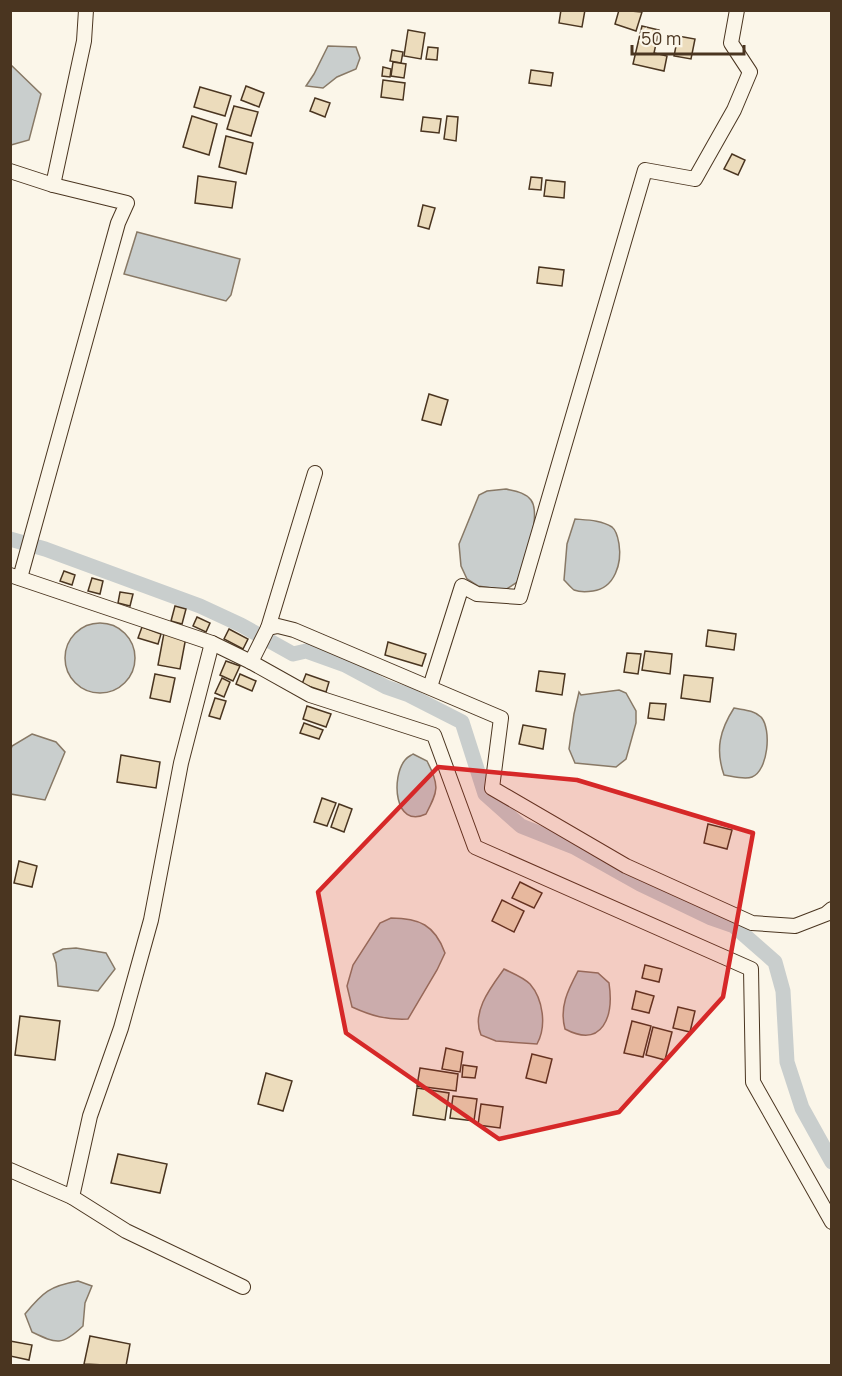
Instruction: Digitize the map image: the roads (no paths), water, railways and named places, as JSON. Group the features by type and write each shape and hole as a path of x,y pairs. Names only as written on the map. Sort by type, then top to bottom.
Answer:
{"street":[{"path":"53,184 84,41 86,10"},
{"path":"430,687 462,586 477,594 520,597 645,170 694,179 734,110 750,72 731,43 737,10"},
{"path":"10,171 127,202 118,222 15,577 212,643 253,661 310,696 434,735 476,847 752,969 753,1082 831,1222"},
{"path":"253,661 268,628 315,473"},
{"path":"268,628 278,626 294,630 501,718 492,788 626,866 752,923 795,926 826,914 831,909"},
{"path":"72,1197 90,1116 121,1028 151,920 181,763 212,643"},
{"path":"10,1170 72,1197 126,1231 243,1287"}],"waterway":[{"path":"10,539 45,549 200,606 241,625 293,654 306,651 345,665 386,687 409,695 462,722 485,794 521,826 574,847 640,884 711,918 734,926 775,962 783,991 787,1062 802,1108 832,1162"}]}
